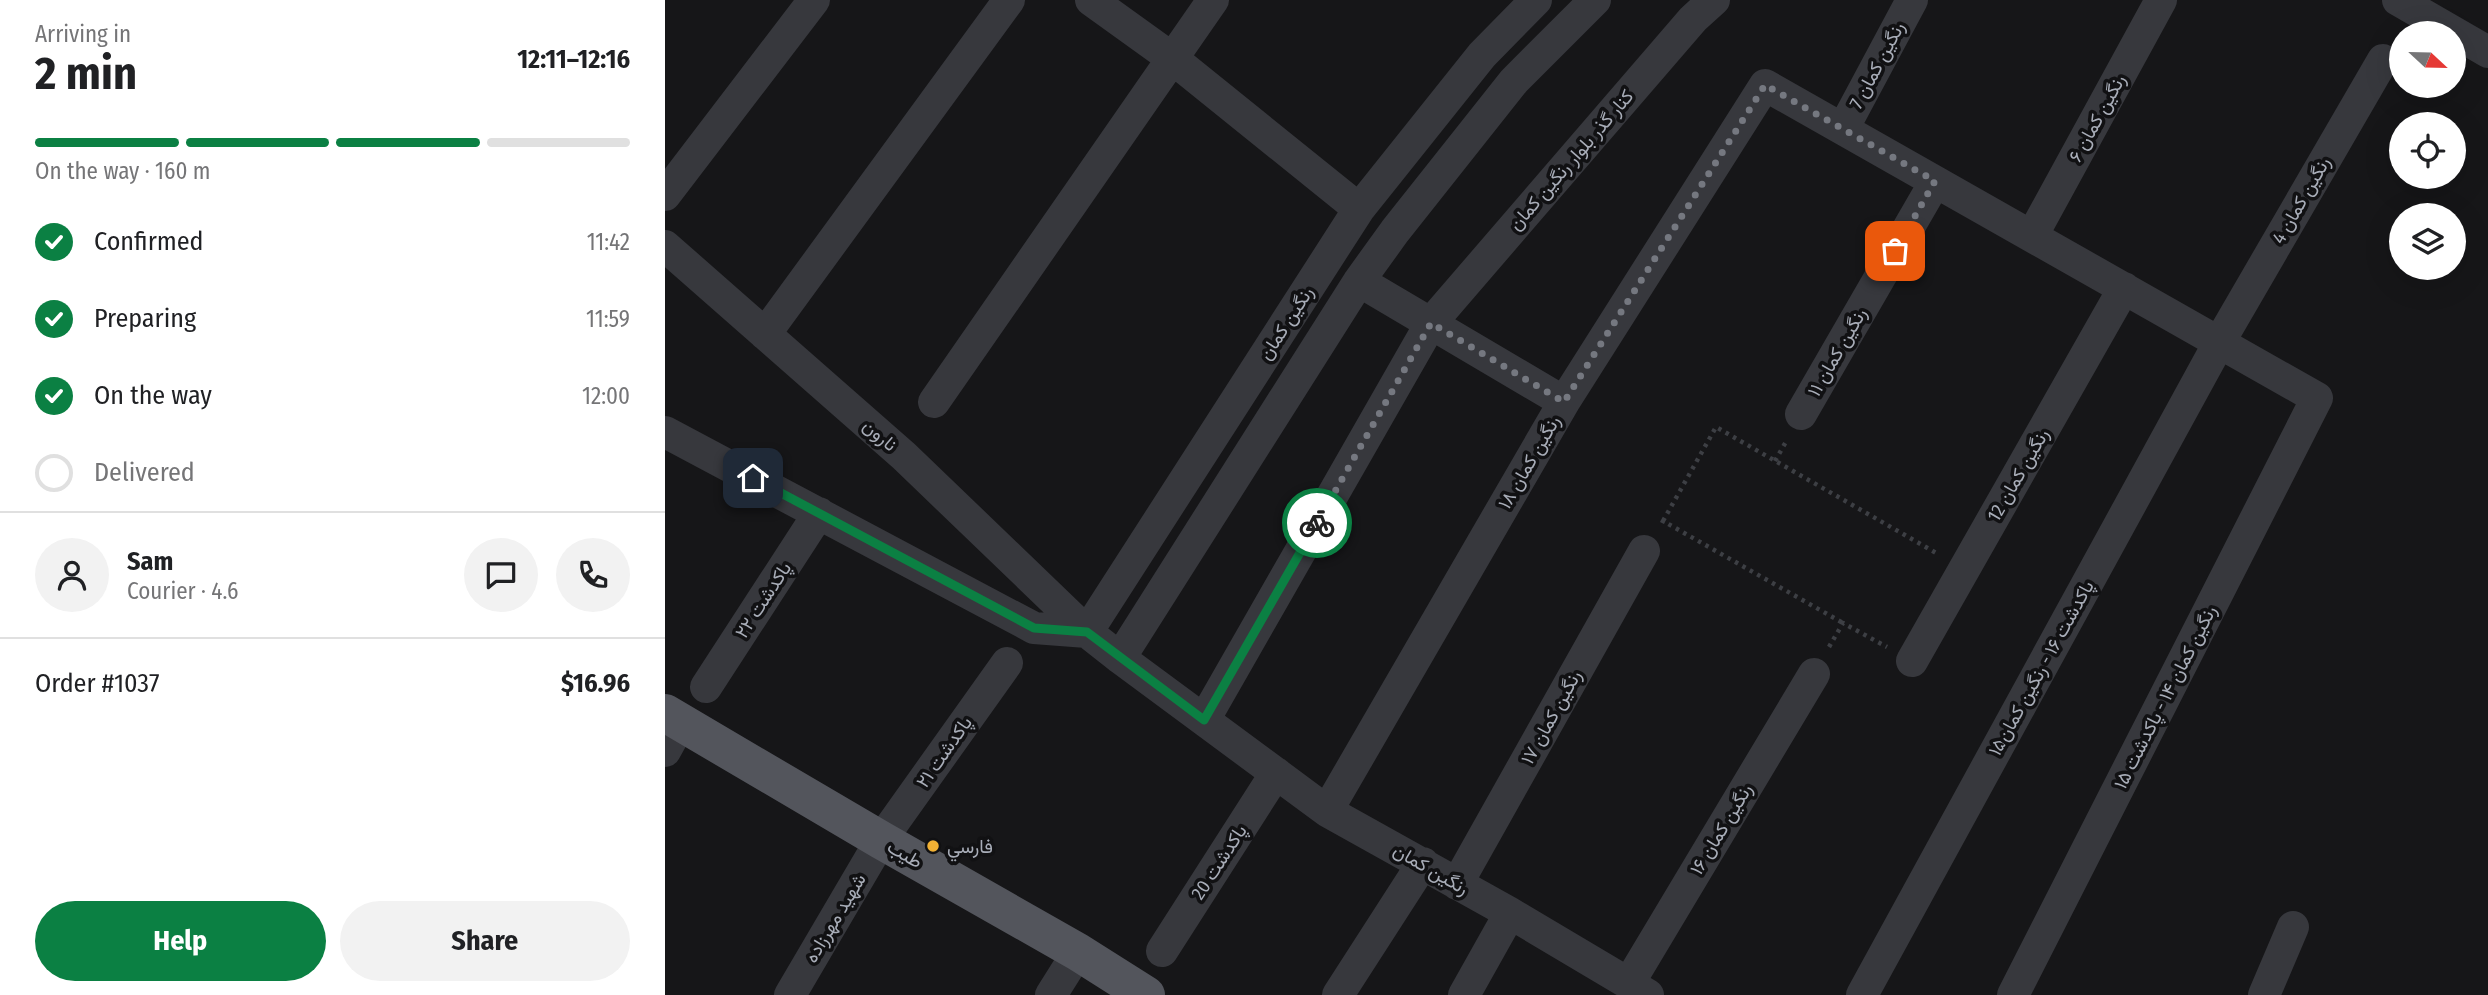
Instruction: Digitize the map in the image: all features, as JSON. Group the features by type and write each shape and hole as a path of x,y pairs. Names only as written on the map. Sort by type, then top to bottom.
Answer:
{"main road":[{"name":"طیب","path":"670,729 881,841 1078,952 1146,995"}],"street":[{"path":"665,195 814,0"},
{"path":"765,334 1009,0"},
{"path":"1091,0 1173,59 1359,209"},
{"path":"934,402 1213,0"},
{"name":"رنگین کمان","path":"1536,0 1482,55 1359,209 1087,632 1327,811 1423,863 1639,989"},
{"name":"رنگین کمان","path":"1120,659 1359,281 1395,231 1514,80 1595,0"},
{"name":"کنار گذر بلوار رنگین کمان","path":"1204,720 1431,323 1693,19 1714,0"},
{"name":"رنگین کمان 7","path":"1843,129 1912,0"},
{"name":"رنگین کمان ۶","path":"2032,236 2161,0"},
{"path":"2398,0 2488,52"},
{"name":"رنگین کمان 4","path":"2220,341 2383,60"},
{"name":"رنگین کمان ۱۸","path":"1327,811 1564,402 1765,85 1843,129"},
{"path":"1843,129 2220,341"},
{"name":"رنگین کمان ۱۱","path":"1801,414 1935,181"},
{"name":"نارون","path":"665,246 904,456 1087,632"},
{"path":"1359,281 1564,402"},
{"name":"رنگین کمان 12","path":"1912,661 2124,289"},
{"name":"رنگین کمان ۱۴ - پاکدشت ۱۵","path":"2013,995 2317,398 2220,341"},
{"name":"پاکدشت ۱۶ - رنگین کمان۱۵","path":"1863,995 2220,341"},
{"path":"665,432 1034,628 1087,632"},
{"name":"پاکدشت ۲۲","path":"706,687 819,513"},
{"name":"رنگین کمان ۱۷","path":"1457,884 1644,551"},
{"name":"پاکدشت ۲۱","path":"881,841 1007,663"},
{"name":"رنگین کمان ۱۶","path":"1639,989 1814,674"},
{"name":"پاکدشت 20","path":"1162,951 1276,774"},
{"name":"شهید مهرزاده","path":"790,995 881,841"},
{"path":"1338,995 1423,863"},
{"path":"1464,995 1510,913"},
{"path":"2264,995 2293,928"},
{"path":"1051,995 1078,952"}],"path":[{"path":"1644,551 1716,427 1965,569"},
{"path":"1663,521 1912,661"},
{"path":"1814,674 1843,623"}],"way so far":[{"path":"1317,523 1431,323 1564,402 1765,85 1935,181 1895,251"}],"place":[{"name":"فارسي","path":"933,846"}],"route":[{"path":"753,478 1034,628 1087,632 1204,720 1317,523"}]}
